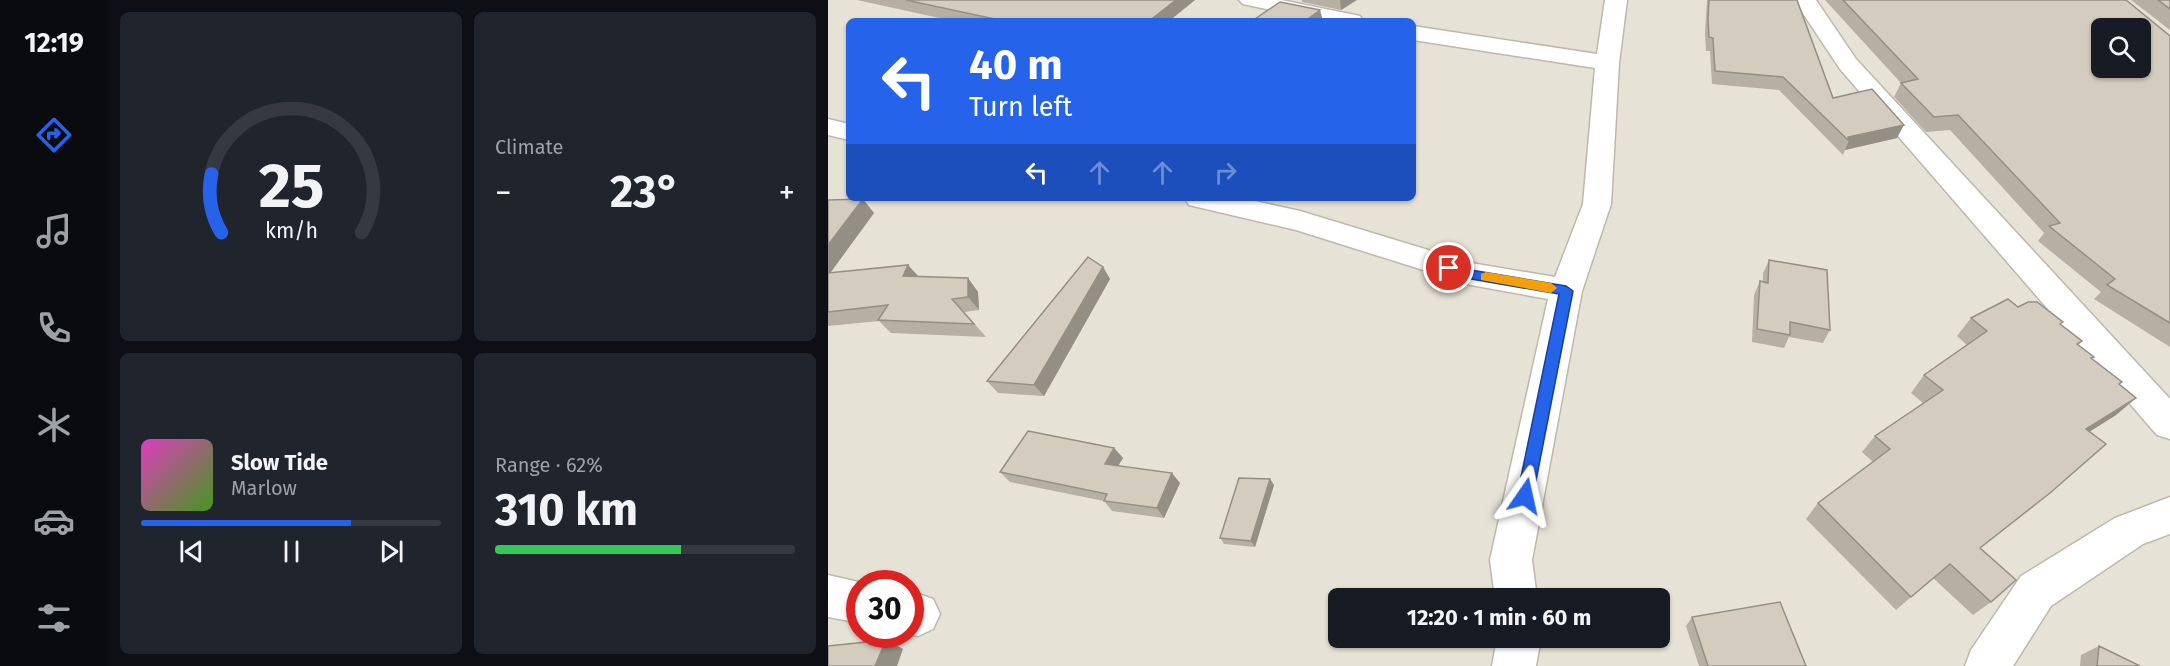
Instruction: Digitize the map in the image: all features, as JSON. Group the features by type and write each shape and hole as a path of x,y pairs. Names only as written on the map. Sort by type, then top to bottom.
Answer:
{"street":[{"path":"1250,0 1337,18"},
{"path":"1515,588 1511,560 1566,291 1597,204 1607,63 1616,0"},
{"path":"1805,0 1848,64 2170,424"},
{"path":"1416,33 1607,63"},
{"path":"828,127 846,131"},
{"path":"1212,201 1300,221 1471,274 1566,291"},
{"path":"1987,666 2036,591 2129,531 2170,515"},
{"path":"828,596 846,599"},
{"path":"1514,666 1517,648"}],"shaded area":[{"path":"828,0 2170,0 2170,666 828,666"}],"building":[{"path":"906,0 1176,0 1153,18 990,18"},
{"path":"1709,0 1797,0 1833,98 1872,89 1904,125 1848,137 1849,141 1783,77 1715,71 1713,38 1709,37"},
{"path":"1843,0 2126,0 2148,18 2091,18 2091,78 2151,78 2151,20 2170,36 2170,323 2107,285 2115,279 2049,226 2060,223 1958,115 1934,117 1901,83 1918,79"},
{"path":"2158,0 2170,0 2170,9"},
{"path":"1280,2 1320,10 1309,18 1256,18"},
{"path":"828,200 861,201 828,245"},
{"path":"1088,257 1103,267 1034,385 987,381"},
{"path":"1769,260 1827,270 1830,330 1790,322 1790,335 1757,329 1760,281 1768,283"},
{"path":"908,265 903,276 968,278 968,297 952,299 974,324 878,320 888,305 828,312 828,273"},
{"path":"2008,299 2018,307 2028,302 2037,302 2063,322 2060,324 2082,341 2077,344 2122,382 2119,384 2136,398 2086,429 2106,444 2050,493 1980,548 2016,580 1991,602 1950,564 1911,597 1818,503 1890,449 1875,436 1943,390 1924,375 1987,331 1971,318"},
{"path":"1028,431 1114,448 1105,464 1172,473 1157,508 1104,501 1107,494 1000,472"},
{"path":"1239,478 1270,479 1251,541 1220,538"},
{"path":"1780,602 1806,666 1708,666 1692,617"},
{"path":"846,644 846,648 883,648 875,666 828,666 828,646"},
{"path":"2099,646 2140,666 2097,666"}],"slow traffic":[{"path":"1486,277 1551,288"}],"route":[{"path":"1449,268 1566,291 1525,496"}]}
